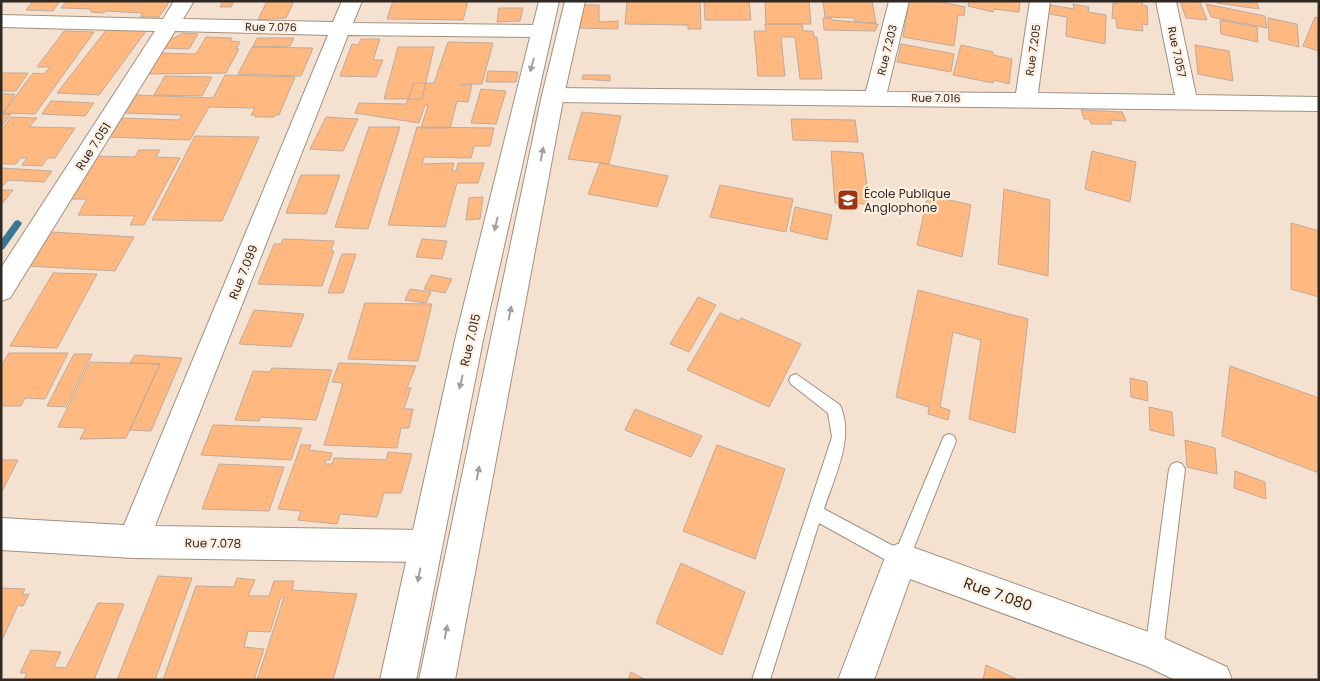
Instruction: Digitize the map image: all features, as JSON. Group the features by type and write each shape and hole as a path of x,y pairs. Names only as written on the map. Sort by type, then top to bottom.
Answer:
{"street":[{"name":"Rue 7.051","path":"1,290 171,25 184,1"},
{"name":"Rue 7.099","path":"133,542 352,1"},
{"name":"Rue 7.015","path":"398,680 424,546 525,94 549,1"},
{"path":"437,680 553,95 575,1"},
{"name":"Rue 7.203","path":"875,98 899,1"},
{"name":"Rue 7.205","path":"1026,99 1040,1"},
{"name":"Rue 7.057","path":"1166,1 1187,102"},
{"name":"Rue 7.076","path":"1,21 341,29 542,31"},
{"name":"Rue 7.016","path":"553,95 1026,99 1084,102 1319,104"},
{"name":"Rue 7.078","path":"1,534 133,542 424,546"},
{"path":"856,680 901,559"},
{"name":"Rue 7.080","path":"901,559 1154,651 1214,680"}],"lane":[{"path":"761,680 839,437 836,410 796,380"},
{"path":"814,512 901,559 949,440"},
{"path":"1154,651 1177,469"}],"building":[{"path":"33,1 60,1 53,11 26,10"},
{"path":"67,1 170,1 159,17 140,17 143,13 106,11 104,13 91,12 91,9 61,8"},
{"path":"223,1 234,1 231,7 220,7"},
{"path":"267,1 294,1 286,18 258,20"},
{"path":"393,1 468,1 463,20 387,19"},
{"path":"627,1 700,1 701,29 688,29 688,25 625,24"},
{"path":"704,1 749,1 751,20 705,20"},
{"path":"765,1 809,1 811,24 766,24"},
{"path":"823,1 872,1 876,23 855,22 854,18 825,17"},
{"path":"903,1 937,1 965,7 964,16 958,15 954,46 903,37 908,7 902,6"},
{"path":"969,1 1020,1 1019,12 994,9 993,12 968,6"},
{"path":"1117,1 1143,1 1142,5 1147,6 1148,25 1142,24 1143,31 1117,28 1116,19 1112,18 1113,3 1117,4"},
{"path":"1180,1 1200,2 1207,20 1186,18"},
{"path":"1217,1 1257,3 1259,9 1217,3"},
{"path":"1073,4 1089,7 1088,12 1106,15 1105,44 1066,36 1067,17 1049,14 1050,5 1074,9"},
{"path":"1206,4 1265,16 1267,28 1211,17"},
{"path":"582,5 599,5 599,22 618,21 618,29 580,28"},
{"path":"499,8 523,8 520,21 497,22"},
{"path":"1315,17 1319,18 1319,51 1303,46"},
{"path":"823,18 878,24 875,31 824,30"},
{"path":"1268,18 1297,24 1299,47 1269,40"},
{"path":"1220,20 1257,27 1258,42 1221,34"},
{"path":"765,24 802,24 803,31 813,31 814,37 817,37 822,79 800,79 795,37 781,37 785,76 758,76 754,31 766,31"},
{"path":"107,29 146,31 99,95 57,93"},
{"path":"64,31 94,32 35,114 3,113 33,73 44,74 50,67 37,67"},
{"path":"183,33 198,34 189,49 161,48 164,43"},
{"path":"206,37 232,38 230,41 240,42 236,49 239,49 226,73 147,74 159,53 196,54"},
{"path":"257,38 294,38 290,46 253,47"},
{"path":"361,39 380,39 373,60 383,60 376,77 340,76 352,44 358,45"},
{"path":"448,42 493,43 482,84 460,85 472,85 468,102 457,101 450,128 421,128 428,105 425,105 419,123 355,113 359,103 406,104 414,83 434,83"},
{"path":"901,44 954,54 951,72 897,62"},
{"path":"961,45 993,52 993,55 1012,59 1009,84 994,80 993,83 953,75"},
{"path":"1195,45 1229,51 1233,81 1198,74"},
{"path":"252,47 313,48 301,76 238,74"},
{"path":"398,47 434,47 422,99 384,99"},
{"path":"488,71 518,72 516,82 486,82"},
{"path":"1,73 28,73 16,91 1,91"},
{"path":"225,75 295,77 279,115 274,117 255,117 256,115 251,115 255,108 209,107 190,140 107,137 119,118 179,120 182,115 125,113 137,95 213,98"},
{"path":"583,75 610,75 610,81 582,79"},
{"path":"165,76 212,77 202,96 154,95"},
{"path":"481,89 506,91 496,124 471,123"},
{"path":"1,94 15,94 3,113 1,113"},
{"path":"51,101 94,103 85,116 42,114"},
{"path":"1081,110 1122,112 1126,121 1110,120 1112,124 1091,124 1089,119 1084,119"},
{"path":"582,112 621,116 609,164 568,159"},
{"path":"1,114 11,114 1,127"},
{"path":"11,117 37,118 29,127 75,128 55,158 47,158 42,166 22,165 27,158 20,158 16,164 1,164 1,131"},
{"path":"326,117 358,119 343,151 310,149"},
{"path":"791,119 855,120 858,142 793,140"},
{"path":"369,127 400,127 368,229 335,227"},
{"path":"417,127 494,128 490,146 474,146 471,158 424,157 422,164 454,163 452,171 456,171 458,163 484,163 478,183 457,183 445,227 388,225"},
{"path":"195,136 259,137 222,221 152,220"},
{"path":"139,150 160,150 156,157 180,158 144,225 130,225 135,216 78,215 87,199 68,199 94,156 135,157"},
{"path":"831,151 863,153 869,204 835,203"},
{"path":"1092,151 1136,162 1130,202 1085,189"},
{"path":"600,163 668,176 657,207 588,194"},
{"path":"1,168 52,171 44,182 8,180 1,188"},
{"path":"301,175 340,175 326,214 286,213"},
{"path":"720,185 793,199 786,232 710,217"},
{"path":"1004,189 1050,200 1048,276 998,264"},
{"path":"1,190 13,190 1,205"},
{"path":"928,195 971,205 962,257 917,245"},
{"path":"483,197 480,219 466,220 469,198"},
{"path":"795,207 832,215 827,240 790,231"},
{"path":"1291,223 1319,231 1319,297 1291,289"},
{"path":"52,232 134,237 115,271 29,266"},
{"path":"283,239 334,241 331,251 334,251 322,286 258,284 274,244 281,244"},
{"path":"422,239 447,241 442,259 416,257"},
{"path":"342,254 356,254 343,293 328,293"},
{"path":"53,273 97,274 57,348 10,346"},
{"path":"431,275 452,279 445,293 424,289"},
{"path":"410,289 431,292 426,303 405,300"},
{"path":"918,290 1028,319 1015,433 969,419 981,340 953,332 940,407 950,410 948,420 928,414 929,407 896,397"},
{"path":"698,297 716,305 689,352 670,344"},
{"path":"365,303 432,304 418,361 348,359"},
{"path":"254,310 304,314 291,347 239,344"},
{"path":"720,313 739,321 741,318 801,344 769,407 687,370"},
{"path":"9,353 68,353 45,399 25,398 21,406 1,406 1,366"},
{"path":"74,354 92,354 66,407 47,406"},
{"path":"135,355 182,358 151,431 130,430 160,364 130,363"},
{"path":"90,362 160,364 126,438 80,439 86,428 58,427"},
{"path":"339,363 416,366 407,388 411,388 404,409 413,409 409,428 401,428 397,448 324,445 343,383 332,382"},
{"path":"1230,366 1319,398 1319,473 1222,436"},
{"path":"272,368 332,370 316,420 261,417 259,421 235,420 253,371 270,372"},
{"path":"1130,378 1147,382 1148,401 1131,397"},
{"path":"1149,407 1172,412 1174,436 1150,430"},
{"path":"635,409 702,436 691,457 625,430"},
{"path":"213,425 302,428 291,460 201,455"},
{"path":"1185,440 1215,448 1217,474 1187,467"},
{"path":"301,445 311,445 309,450 332,453 330,460 326,460 325,464 332,464 334,458 386,460 388,452 412,454 401,493 384,493 377,517 340,514 337,524 298,520 301,511 278,509"},
{"path":"717,445 785,469 755,559 683,531"},
{"path":"1,460 18,460 1,493"},
{"path":"219,464 284,467 269,511 202,509"},
{"path":"1235,471 1265,482 1266,499 1234,488"},
{"path":"681,563 745,592 722,655 656,623"},
{"path":"158,576 192,578 155,680 117,680"},
{"path":"237,578 255,580 248,596 269,596 274,581 294,581 292,590 357,594 333,680 257,680 284,597 281,597 270,632 248,631 244,647 264,649 254,680 163,680 196,586 234,587"},
{"path":"1,588 25,589 22,595 29,594 23,606 18,605 1,642"},
{"path":"98,603 124,604 94,680 24,680 27,673 20,673 31,650 61,652 54,667 66,668"},
{"path":"986,665 1019,680 983,680"},
{"path":"631,672 646,680 628,680"}],"waterway":[{"path":"1,247 18,223"}],"place":[{"name":"École Publique Anglophone","path":"848,200"}]}
